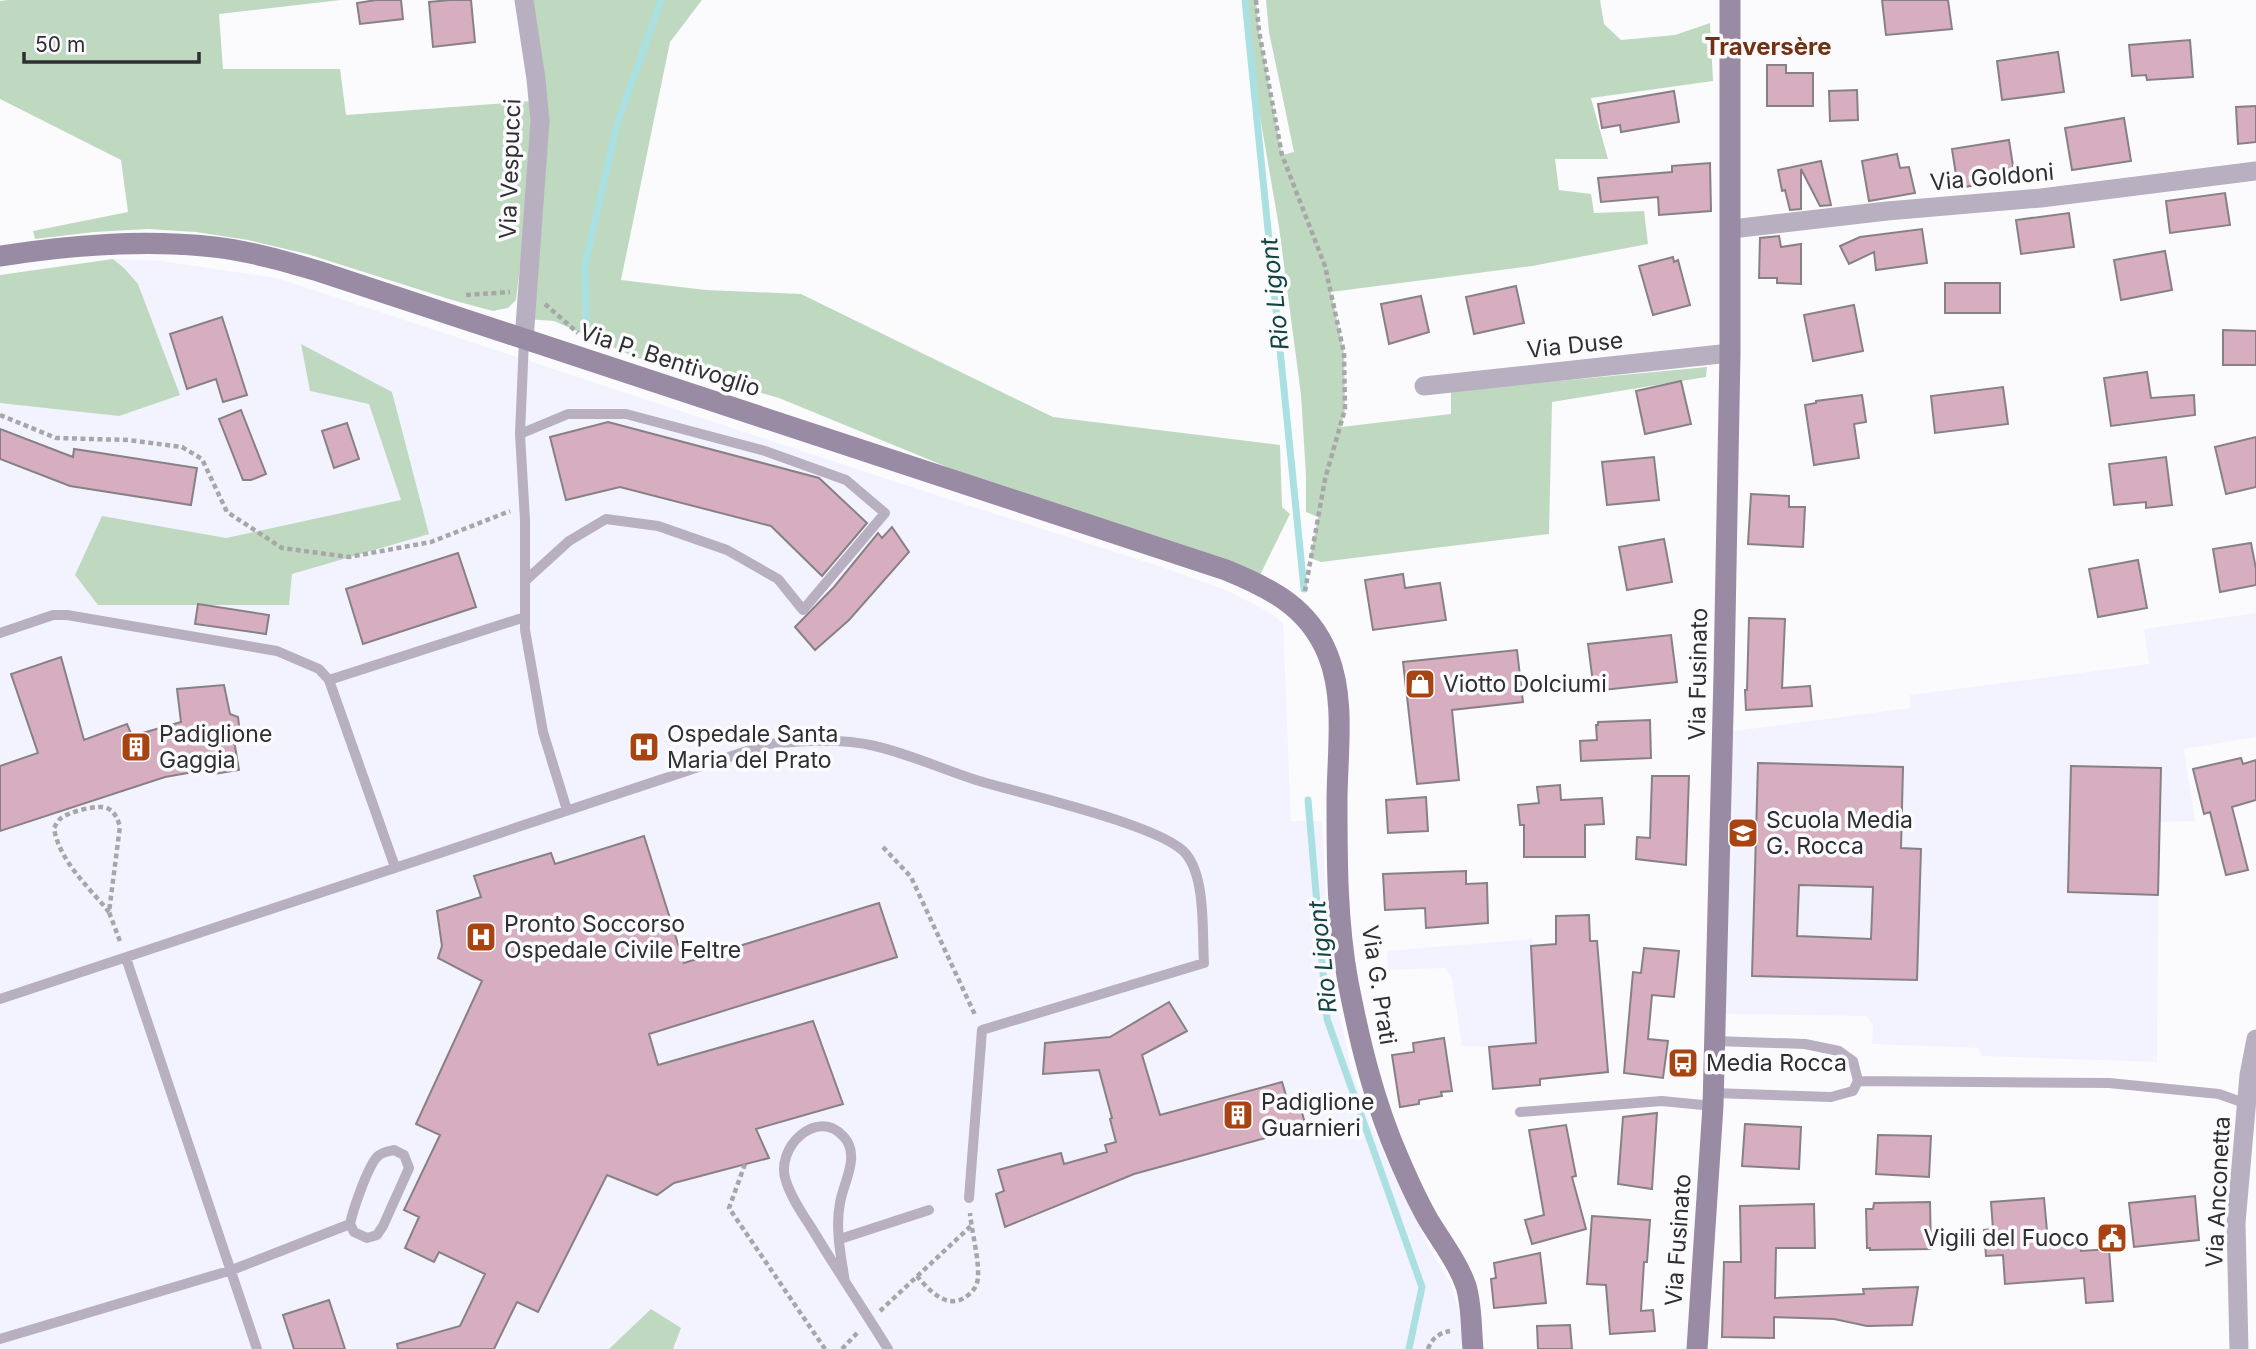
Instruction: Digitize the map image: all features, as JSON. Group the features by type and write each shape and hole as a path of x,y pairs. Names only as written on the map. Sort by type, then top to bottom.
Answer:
{"street":[{"name":"Via Vespucci","path":"524,0 540,121 524,340"},
{"name":"Via Fusinato","path":"1697,1349 1715,1041 1731,353 1730,0"},
{"name":"Via Goldoni","path":"1732,229 1887,211 2041,198 2256,171"},
{"name":"Via P. Bentivoglio","path":"0,256 109,243 216,247 264,256 318,271 1226,570 1309,607"},
{"name":"Via Duse","path":"1424,386 1731,353"},
{"name":"Via G. Prati","path":"1309,607 1328,654 1336,689 1338,851 1343,946 1365,1060 1385,1125 1402,1167 1466,1287 1473,1349"},
{"name":"Via Anconetta","path":"2239,1349 2236,1223 2249,1075 2256,1039"},
{"path":"2237,1270 2256,1280"}],"lane":[{"path":"524,340 520,434 524,505 525,630 543,732 567,810"},
{"path":"520,434 568,414 626,414 765,451 846,480 885,513 803,610 778,579 727,550 658,526 606,519 569,541 525,581"},
{"path":"0,633 53,615 67,615 277,651 319,669 329,680 395,867"},
{"path":"329,680 525,617"},
{"path":"0,999 768,744 824,739 875,746 975,779 1133,825 1185,852 1195,869 1204,963 982,1030 969,1198"},
{"path":"127,958 257,1349"},
{"path":"1520,1112 1662,1101 1831,1097 1853,1091 1858,1081 1853,1061 1839,1051 1805,1044 1715,1041"},
{"path":"1858,1081 2109,1083 2219,1094 2247,1104"},
{"path":"845,1282 839,1212 850,1169 850,1149 842,1134 835,1130 823,1127 810,1129 802,1133 789,1149 784,1160 784,1177 792,1196 845,1282 888,1349"},
{"path":"0,1339 232,1269 350,1224 373,1163 380,1154 394,1150 404,1155 409,1168 377,1235 368,1238 354,1232 350,1224"},
{"path":"840,1239 929,1210"}],"path":[{"path":"1256,0 1259,31 1282,155 1325,266 1344,353 1345,409 1325,479 1305,591 1309,607"},
{"path":"539,301 550,307 578,333"},
{"path":"0,415 55,438 128,440 182,447 202,459 227,512 282,548 349,557 431,542 524,505"},
{"path":"1296,583 1305,591 1309,607"},
{"path":"109,912 120,826 114,813 104,806 93,807 60,819 54,828 55,839 62,854 109,912 127,958"},
{"path":"883,847 911,877 982,1030"},
{"path":"745,1164 729,1208 825,1349"},
{"path":"917,1276 929,1290 942,1299 957,1301 970,1294 978,1275 969,1198"},
{"path":"842,1349 972,1225"},
{"path":"1428,1349 1441,1333 1454,1331"}],"shaded area":[{"name":"Ospedale Santa Maria del Prato","path":"113,259 161,261 277,278 1156,565 1226,590 1271,613 1283,624 1291,821 1322,821 1328,944 1350,1063 1368,1118 1429,1247 1450,1282 1459,1312 1465,1349 0,1349 0,281 46,274 123,268"},
{"path":"2256,613 2256,737 2184,749 2195,821 2159,822 2157,1062 1982,1056 1978,1048 1872,1044 1873,1025 1866,1016 1714,1016 1720,733 1910,708 1910,695 2149,664 2144,629"},
{"path":"1533,939 1532,946 1597,941 1605,1037 1489,1047 1462,1046 1452,979 1446,968 1388,970 1387,951"}],"green space":[{"path":"341,0 219,14 223,69 340,69 346,115 532,101 524,0 702,0 670,42 621,280 706,290 801,294 1053,417 1280,445 1282,507 1290,514 1260,575 964,474 779,398 635,357 554,321 526,319 522,251 516,300 508,308 493,311 307,254 248,240 196,232 148,229 35,239 33,231 128,212 121,160 0,99 0,1"},
{"path":"1246,0 1256,0 1259,31 1282,155 1294,152 1269,32 1266,0 1600,0 1604,24 1621,40 1675,35 1710,23 1713,81 1591,98 1608,159 1555,159 1559,190 1591,194 1594,213 1644,211 1648,244 1532,266 1331,292 1344,353 1345,409 1341,427 1451,414 1451,391 1707,367 1706,377 1552,402 1549,534 1321,562 1310,558 1318,517 1306,512 1301,395 1279,227 1253,76"},
{"path":"113,259 138,284 180,395 119,416 0,403 0,275"},
{"path":"301,344 392,392 429,534 292,574 289,605 98,605 75,575 102,516 226,538 401,500 369,404 310,391"},
{"path":"651,1309 681,1328 673,1349 609,1349"}],"building":[{"path":"401,0 403,19 360,24 357,3"},
{"path":"471,0 475,42 433,47 429,2"},
{"path":"1882,0 1948,0 1952,29 1886,35"},
{"path":"2190,40 2193,77 2147,80 2146,75 2132,76 2129,45"},
{"path":"2058,52 2064,92 2002,100 1997,61"},
{"path":"1767,65 1786,65 1786,73 1813,73 1813,106 1767,106"},
{"path":"1857,90 1858,120 1830,121 1829,91"},
{"path":"1674,91 1679,122 1621,132 1620,125 1602,128 1598,104"},
{"path":"2256,106 2256,142 2238,144 2236,107"},
{"path":"2124,118 2131,161 2072,170 2065,128"},
{"path":"2009,140 2015,179 1958,188 1952,149"},
{"path":"1897,154 1900,168 1909,167 1915,193 1869,201 1862,161"},
{"path":"1821,161 1831,205 1820,206 1801,169 1801,209 1790,210 1785,190 1782,191 1778,170"},
{"path":"1710,163 1711,211 1659,215 1658,197 1601,202 1598,178 1672,172 1672,166"},
{"path":"2225,193 2230,225 2170,233 2166,201"},
{"path":"2069,213 2074,247 2021,254 2016,220"},
{"path":"1922,229 1927,263 1876,270 1874,252 1849,264 1840,246 1860,237"},
{"path":"1779,236 1781,247 1801,244 1801,284 1777,283 1777,278 1759,278 1760,238"},
{"path":"2165,251 2172,290 2121,300 2114,260"},
{"path":"1673,257 1674,262 1678,260 1690,305 1653,315 1639,266"},
{"path":"1945,283 2000,283 2000,313 1945,313"},
{"path":"1516,286 1524,323 1474,334 1466,297"},
{"path":"1421,296 1429,332 1389,344 1381,304"},
{"path":"1854,305 1863,351 1813,361 1804,315"},
{"path":"222,317 247,395 223,402 216,379 187,389 170,334"},
{"path":"2223,330 2256,331 2256,365 2223,365"},
{"path":"2147,372 2151,398 2194,395 2195,415 2111,426 2104,378"},
{"path":"1681,381 1691,424 1645,434 1636,391"},
{"path":"2003,387 2008,424 1935,433 1931,396"},
{"path":"1862,395 1866,422 1854,424 1859,458 1814,465 1805,405"},
{"path":"241,410 266,474 251,480 243,480 219,419"},
{"path":"608,422 819,478 867,523 822,576 771,526 620,487 566,500 550,437"},
{"path":"347,423 359,459 334,468 322,431"},
{"path":"0,429 73,457 74,449 197,468 191,505 70,486 0,459"},
{"path":"2256,437 2256,487 2226,494 2215,447"},
{"path":"1654,457 1659,500 1607,505 1602,462"},
{"path":"2166,457 2172,505 2146,508 2146,502 2114,505 2109,464"},
{"path":"1751,494 1789,496 1789,507 1805,507 1803,547 1748,544"},
{"path":"892,527 909,552 849,620 815,650 795,627 834,587 878,533 882,538"},
{"path":"1664,539 1672,582 1627,590 1619,547"},
{"path":"2251,543 2256,585 2220,592 2213,549"},
{"path":"458,553 476,607 363,644 346,589"},
{"path":"2138,560 2147,608 2098,617 2089,569"},
{"path":"1403,574 1405,588 1440,583 1446,620 1373,630 1365,580"},
{"path":"198,604 269,615 266,634 195,624"},
{"path":"1749,618 1785,619 1782,688 1810,686 1812,706 1746,710"},
{"path":"1671,635 1677,682 1594,691 1588,644"},
{"path":"1517,650 1523,702 1452,710 1459,780 1417,784 1403,662"},
{"name":"Padiglione Gaggia","path":"61,657 84,740 127,724 132,736 181,722 177,689 224,685 230,714 238,717 240,734 234,740 239,770 208,775 205,770 165,777 0,831 0,766 38,753 11,674"},
{"path":"1650,720 1651,758 1581,761 1580,741 1597,740 1598,722"},
{"path":"2241,758 2243,764 2256,760 2256,800 2232,807 2248,870 2226,875 2210,812 2204,814 2193,769"},
{"path":"1758,763 1903,767 1901,848 1921,849 1917,980 1752,976","holes":["1799,885 1873,887 1871,939 1797,936"]},
{"path":"2071,766 2161,768 2158,895 2068,892"},
{"path":"1652,776 1689,776 1686,865 1636,859 1637,837 1650,838"},
{"path":"1560,785 1561,800 1602,798 1604,824 1585,825 1585,857 1524,857 1524,825 1520,825 1518,805 1539,803 1537,787"},
{"path":"1426,797 1428,831 1388,833 1386,800"},
{"path":"644,836 684,963 879,903 897,957 649,1034 658,1065 813,1021 843,1104 756,1129 769,1158 674,1183 657,1195 607,1175 538,1312 517,1302 494,1349 398,1349 397,1344 460,1326 485,1274 439,1252 434,1262 405,1248 419,1217 404,1210 440,1135 416,1124 482,981 438,958 442,946 437,911 481,897 474,876 551,853 555,864"},
{"path":"1466,871 1466,884 1487,883 1488,923 1426,928 1425,908 1385,910 1383,874"},
{"path":"1589,915 1590,941 1597,941 1608,1072 1540,1079 1540,1085 1493,1089 1489,1047 1536,1043 1531,946 1556,944 1556,916"},
{"path":"1644,948 1679,951 1674,997 1652,995 1648,1039 1668,1041 1663,1078 1624,1073 1633,972 1641,973"},
{"name":"Padiglione Guarnieri","path":"1169,1002 1187,1031 1142,1055 1160,1115 1282,1082 1288,1102 1298,1098 1306,1127 1134,1174 1005,1227 996,1194 1004,1191 998,1170 1061,1153 1064,1164 1107,1152 1105,1145 1116,1142 1099,1070 1043,1074 1045,1043 1110,1037"},
{"path":"1444,1038 1452,1091 1441,1092 1442,1096 1419,1100 1419,1104 1400,1107 1392,1055 1414,1052 1413,1043"},
{"path":"1657,1113 1652,1189 1618,1184 1623,1117"},
{"path":"1745,1124 1801,1127 1799,1169 1742,1166"},
{"path":"1566,1125 1576,1176 1572,1177 1586,1229 1532,1244 1525,1220 1544,1215 1529,1130"},
{"path":"1878,1135 1931,1136 1929,1177 1876,1174"},
{"path":"2195,1196 2199,1240 2134,1247 2129,1203"},
{"path":"2044,1198 2048,1242 2080,1239 2081,1251 2109,1249 2113,1301 2086,1303 2084,1278 2005,1284 2003,1255 1986,1256 1984,1230 1993,1229 1991,1202"},
{"path":"1930,1202 1931,1249 1867,1248 1866,1209 1873,1209 1874,1203"},
{"path":"1814,1204 1815,1248 1776,1248 1775,1298 1864,1294 1863,1289 1918,1287 1912,1325 1867,1326 1834,1319 1774,1317 1774,1338 1722,1337 1724,1262 1741,1262 1740,1206"},
{"path":"1592,1216 1650,1220 1641,1311 1653,1310 1655,1331 1610,1334 1606,1285 1587,1284"},
{"path":"1540,1253 1546,1303 1494,1308 1491,1279 1496,1278 1494,1263"},
{"path":"329,1300 345,1349 294,1349 283,1315"},
{"path":"1570,1325 1572,1349 1538,1349 1537,1326"}],"waterway":[{"path":"586,328 585,265 617,124 661,0"},
{"name":"Rio Ligont","path":"1245,0 1304,589"},
{"name":"Rio Ligont","path":"1308,800 1327,1019 1422,1287 1409,1349"}],"place":[{"name":"Viotto Dolciumi","path":"1420,684"},
{"name":"Padiglione Gaggia","path":"136,747"},
{"name":"Ospedale Santa Maria del Prato","path":"644,747"},
{"name":"Scuola Media G. Rocca","path":"1743,833"},
{"name":"Pronto Soccorso Ospedale Civile Feltre","path":"481,937"},
{"name":"Media Rocca","path":"1683,1063"},
{"name":"Padiglione Guarnieri","path":"1238,1115"},
{"name":"Vigili del Fuoco","path":"2112,1238"}],"district":[{"name":"Traversère","path":"1768,47"}]}
